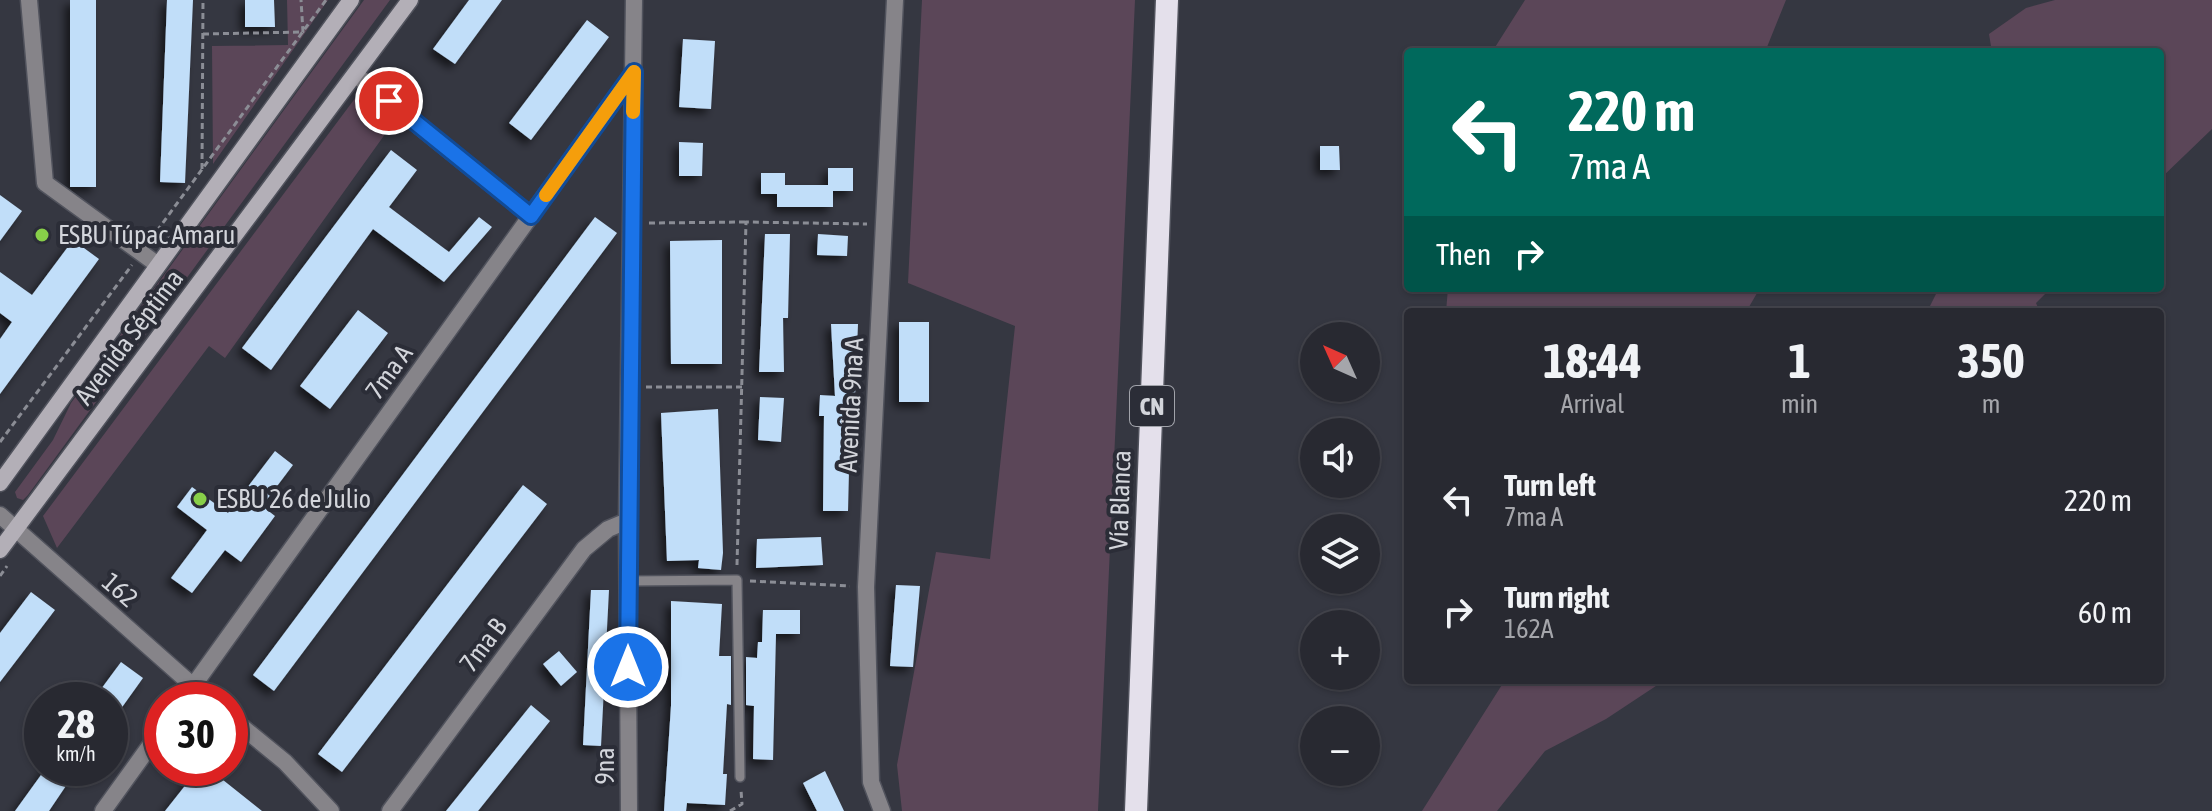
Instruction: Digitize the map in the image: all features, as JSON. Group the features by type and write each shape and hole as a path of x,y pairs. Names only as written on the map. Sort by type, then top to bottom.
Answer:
{"highway":[{"name":"Vía Blanca","path":"1136,811 1167,0"}],"main road":[{"name":"Avenida Séptima","path":"0,483 351,0"},
{"name":"Avenida Séptima","path":"0,550 410,0"}],"street":[{"path":"29,0 45,183 158,265"},
{"name":"9na","path":"629,811 627,521 634,0"},
{"name":"Avenida 9na A","path":"882,811 871,782 866,587 895,0"},
{"name":"7ma A","path":"196,682 634,72"},
{"path":"356,75 531,216"},
{"name":"162","path":"0,515 176,682"},
{"name":"7ma B","path":"390,811 584,549 608,529 627,521"},
{"path":"248,732 285,762 331,811"},
{"path":"103,811 144,754"}],"lane":[{"path":"627,581 737,580 740,777"}],"path":[{"path":"202,169 203,0"},
{"path":"301,0 303,32"},
{"path":"0,442 326,0"},
{"path":"203,34 303,32"},
{"path":"746,222 737,580 866,587"},
{"path":"633,224 746,222 884,225"},
{"path":"630,387 742,387"},
{"path":"730,811 742,804 740,777"}],"shaded area":[{"path":"287,0 328,0 213,164 212,46 288,45"},
{"path":"364,0 390,0 28,495 23,500 17,498 15,492 53,440 71,403"},
{"path":"922,0 1135,0 1098,811 902,811 897,765 936,552 990,559 1015,326 908,283"},
{"path":"1525,0 1786,0 1767,48 1495,48"},
{"path":"2055,0 2212,0 2212,129 2164,175 2164,48 1991,48 1989,34 2026,8"},
{"path":"356,97 393,123 225,358 209,346 57,548 43,516"},
{"path":"1448,292 1758,292 1748,308 1446,308"},
{"path":"1937,292 2047,292 2036,303 2038,308 1929,308"},
{"path":"1502,684 1659,684 1606,719 1545,751 1497,811 1422,811"}],"building":[{"path":"70,0 96,0 96,187 70,187"},
{"path":"167,0 193,0 185,183 160,182"},
{"path":"245,0 274,0 275,27 245,27"},
{"path":"469,0 502,0 455,64 433,49"},
{"path":"587,20 609,37 531,140 509,123"},
{"path":"683,39 715,41 711,109 679,107"},
{"path":"679,142 703,143 702,176 679,176"},
{"path":"1320,146 1339,146 1340,170 1320,170"},
{"path":"391,150 417,170 389,207 449,252 479,217 492,227 444,282 373,229 271,370 242,348"},
{"path":"828,168 853,168 853,191 833,191 833,207 777,207 777,194 761,194 761,173 785,173 785,185 828,185"},
{"path":"0,195 22,211 0,241"},
{"path":"595,217 617,233 274,691 253,675"},
{"path":"765,234 790,234 788,318 783,318 784,372 759,372"},
{"path":"818,234 848,236 847,256 817,255"},
{"path":"73,240 99,259 0,394 0,339 12,322 0,313 0,272 32,295"},
{"path":"722,240 722,364 671,364 670,241"},
{"path":"358,310 388,333 330,409 300,386"},
{"path":"899,322 929,322 929,402 899,402"},
{"path":"831,324 858,324 855,398 846,398 845,431 850,431 848,511 823,511 824,416 819,416 820,395 835,396"},
{"path":"760,397 784,398 781,442 758,440"},
{"path":"718,409 721,570 698,568 699,560 667,561 661,413"},
{"path":"275,451 293,465 262,506 275,516 241,562 225,550 192,593 171,578 207,530 177,507 192,487 228,513"},
{"path":"523,485 547,504 342,772 318,754"},
{"path":"821,537 823,565 756,568 757,539"},
{"path":"896,585 920,586 913,667 890,666"},
{"path":"591,590 609,590 601,746 583,745"},
{"path":"31,592 55,610 0,682 0,633"},
{"path":"671,601 722,604 719,656 731,656 731,705 727,704 723,774 727,774 725,805 687,803 686,811 664,811 671,706"},
{"path":"763,610 800,610 800,634 776,634 773,760 753,759 754,706 746,705 746,657 757,658 758,642 762,642"},
{"path":"559,651 577,672 561,686 543,664"},
{"path":"121,662 143,678 128,699 128,682 106,682"},
{"path":"531,705 550,721 478,811 446,811"},
{"path":"825,771 844,811 817,811 803,783"},
{"path":"33,786 66,786 49,811 15,811"},
{"path":"185,786 231,786 262,811 165,811"}],"slow traffic":[{"path":"546,195 634,72 633,112"}],"place":[{"name":"ESBU Túpac Amaru","path":"42,235"},
{"name":"ESBU 26 de Julio","path":"200,499"}],"route":[{"path":"389,101 531,216 634,72 627,521 628,667"}]}
